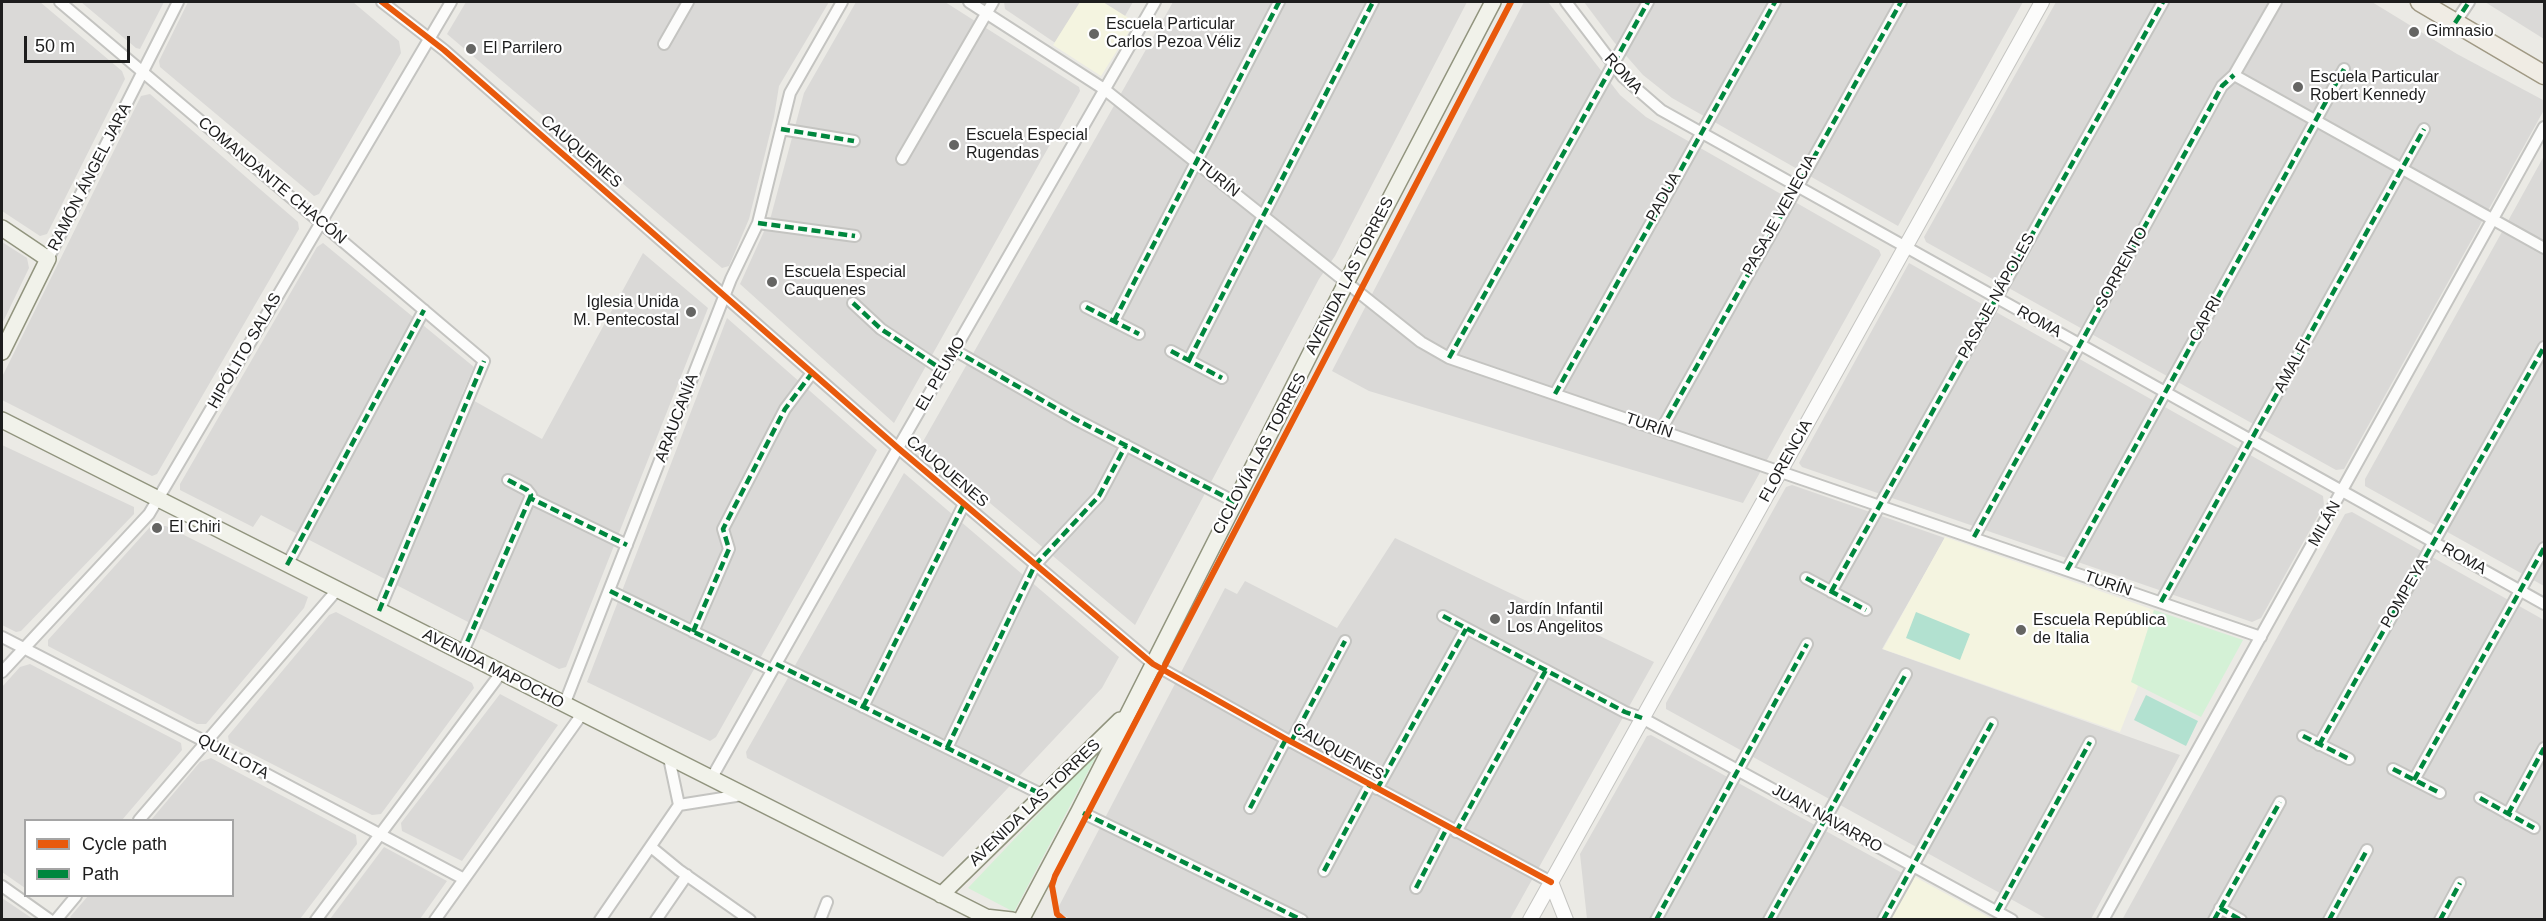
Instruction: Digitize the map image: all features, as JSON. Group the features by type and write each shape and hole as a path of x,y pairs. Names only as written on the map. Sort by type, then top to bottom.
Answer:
{"main road":[{"name":"AVENIDA LAS TORRES","path":"1021,920 1079,811 1347,281 1493,2"},
{"path":"2420,2 2544,75"},
{"path":"2,228 48,259"},
{"name":"RAMÓN ÁNGEL JARA","path":"2,352 48,259"},
{"name":"AVENIDA MAPOCHO","path":"2,420 988,919 1011,920"},
{"name":"AVENIDA LAS TORRES","path":"942,895 1129,712"}],"street":[{"name":"COMANDANTE CHACÓN","path":"60,2 484,361 379,611"},
{"name":"RAMÓN ÁNGEL JARA","path":"48,259 178,2"},
{"name":"CAUQUENES","path":"382,2 429,39 898,448 1153,663 1288,741 1551,882"},
{"name":"HIPÓLITO SALAS","path":"2,672 138,528 158,500 451,2"},
{"path":"664,44 688,2"},
{"name":"ARAUCANÍA","path":"564,705 725,296 758,224 793,87 842,2"},
{"name":"TURÍN","path":"969,2 1104,90 1421,342 1449,358 2262,637"},
{"path":"902,159 993,2"},
{"name":"EL PEUMO","path":"711,779 954,350 1155,2"},
{"path":"1114,321 1280,2"},
{"path":"1189,360 1373,2"},
{"name":"ROMA","path":"1566,2 1612,65 1645,98 1700,133 2544,604"},
{"path":"1449,358 1648,2"},
{"name":"PADUA","path":"1555,394 1774,2"},
{"name":"PASAJE VENECIA","path":"1661,430 1901,2"},
{"name":"FLORENCIA","path":"1530,920 2042,2"},
{"name":"PASAJE NÁPOLES","path":"1832,592 2163,2"},
{"name":"SORRENTO","path":"1974,537 2222,86 2234,75 2276,2"},
{"path":"2456,23 2469,2"},
{"name":"CAPRI","path":"2067,570 2344,69"},
{"path":"2234,75 2544,248"},
{"name":"MILÁN","path":"2103,920 2544,127"},
{"path":"781,129 854,141"},
{"name":"AMALFI","path":"2161,602 2424,129"},
{"path":"758,224 855,236"},
{"path":"853,303 881,329 943,370"},
{"path":"1086,307 1139,334"},
{"path":"286,565 424,310"},
{"name":"POMPEYA","path":"2319,745 2544,347"},
{"path":"954,350 1025,392 1235,502"},
{"path":"1172,351 1222,378"},
{"path":"693,632 729,549 723,529 785,409 812,373"},
{"path":"946,748 1035,565 1099,496 1126,445"},
{"path":"462,654 530,498 529,492 508,480"},
{"path":"530,498 627,545"},
{"path":"863,707 964,504"},
{"path":"2414,780 2544,548"},
{"path":"1806,578 1866,610"},
{"path":"140,819 337,590"},
{"path":"610,591 693,632 863,707 1043,795"},
{"name":"JUAN NAVARRO","path":"1443,616 1625,712 1642,718 2012,920"},
{"path":"1324,871 1466,629"},
{"name":"QUILLOTA","path":"2,637 464,879"},
{"path":"1251,808 1345,641"},
{"path":"1656,920 1807,644"},
{"path":"1416,888 1546,670"},
{"path":"316,920 501,673"},
{"path":"1769,920 1906,674"},
{"path":"435,920 582,714"},
{"path":"1883,920 1992,723"},
{"path":"2303,736 2349,759"},
{"path":"1997,911 2090,742"},
{"path":"2508,814 2544,748"},
{"path":"600,920 679,805 669,758"},
{"path":"2393,769 2440,793"},
{"path":"679,805 742,795"},
{"path":"2480,798 2534,828"},
{"path":"2214,920 2280,802"},
{"path":"1079,811 1302,920"},
{"path":"651,847 750,920"},
{"path":"2329,920 2367,850"},
{"path":"656,920 687,875"},
{"path":"1551,882 1566,920"},
{"path":"2440,920 2460,883"},
{"path":"2,886 50,920"},
{"path":"56,920 75,897"},
{"path":"820,920 827,902"},
{"path":"2220,908 2241,920"}],"shaded area":[{"path":"2,2 40,2 122,71 125,79 47,234 40,236 2,211"},
{"path":"81,2 164,2 140,49"},
{"path":"188,2 353,2 399,41 401,53 319,194 314,196 160,67 159,61"},
{"path":"466,2 829,2 779,86 774,117 749,219 729,266 722,268 447,34"},
{"path":"856,2 945,2 1079,87 1080,91 894,423 740,284 771,216 804,93"},
{"path":"1004,2 1133,2 1098,63 1085,63 1005,9"},
{"name":"Escuela Particular Carlos Pezoa Véliz","path":"1080,2 1103,2 1135,22 1101,76 1053,45"},
{"path":"1173,2 1467,2 1335,256 1319,279 1135,625 921,445"},
{"path":"1524,2 1548,2 1620,95 1646,117 1879,250 1881,255 1743,503 1369,391 1332,371"},
{"path":"1584,2 2023,2 1898,226 1672,98 1643,75 1614,42"},
{"path":"2056,2 2372,2 2457,54 2543,100 2544,110 2344,469 2336,470 1926,242 1924,237"},
{"path":"2485,2 2544,2 2544,39"},
{"path":"150,94 298,222 299,229 157,474 152,476 2,400 2,377 141,96"},
{"path":"2544,156 2544,586 2365,486 2365,479"},
{"path":"2,242 27,258 29,268 2,324"},
{"path":"323,243 474,367 462,394 542,439 643,253 708,308 566,667 559,669 261,515 253,527 180,490 180,484 317,247"},
{"path":"1909,263 2323,496 2324,505 2261,618 2252,622 1802,467 1799,463"},
{"path":"727,318 877,450 716,737 710,741 587,682"},
{"path":"2,445 134,507 134,514 21,631 16,632 2,625"},
{"path":"904,473 1119,657 1102,688 943,857 747,758 746,752"},
{"path":"1792,485 1945,538 1882,649 2180,755 2091,919 2047,919 1666,709 1666,703 1786,487"},
{"path":"2352,512 2544,620 2544,919 2122,920 2345,514"},
{"path":"166,526 308,597 304,608 206,724 197,724 48,646 48,640 150,527"},
{"name":"Escuela República de Italia","path":"1945,537 2154,610 2132,681 2138,686 2120,732 1883,649"},
{"path":"1395,538 1654,662 1510,919 1072,920 1061,914 1058,908 1225,588 1237,594 1245,581 1337,628"},
{"path":"336,612 472,683 474,688 381,814 372,815 229,742 228,736 329,615"},
{"path":"30,664 181,743 182,750 123,819 24,819 24,887 2,872 2,687 20,667"},
{"path":"500,694 558,725 462,861 402,831 401,823"},
{"path":"1651,735 1984,918 1587,919 1580,854 1647,736"},
{"path":"211,758 356,835 357,844 300,919 73,920 70,917 87,897 234,897 234,819 152,819 200,762"},
{"path":"384,847 447,881 420,919 330,919"},
{"path":"1915,877 1992,919 1891,919"},
{"path":"2,898 33,919 2,919"}],"green space":[{"path":"2154,610 2243,640 2201,717 2131,682"},
{"path":"1916,612 1970,634 1960,660 1906,638"},
{"path":"2146,695 2198,721 2186,746 2134,720"},
{"path":"1100,749 1014,912 968,888"}],"marked path":[{"path":"1114,321 1279,2"},
{"path":"1189,360 1373,2"},
{"path":"1449,358 1648,2"},
{"path":"1555,394 1775,2"},
{"path":"1661,430 1901,2"},
{"path":"1831,592 2163,2"},
{"path":"2455,23 2469,2"},
{"path":"2067,570 2344,69"},
{"path":"1974,537 2222,86 2234,75"},
{"path":"781,129 854,141"},
{"path":"2161,602 2424,129"},
{"path":"758,223 855,236"},
{"path":"853,303 881,329 943,370"},
{"path":"1086,307 1139,334"},
{"path":"287,565 424,310"},
{"path":"2319,745 2544,347"},
{"path":"954,350 1075,419 1235,502"},
{"path":"1171,351 1222,378"},
{"path":"379,611 484,361"},
{"path":"693,632 729,549 723,529 785,409 812,373"},
{"path":"947,748 1035,565 1099,496 1126,445"},
{"path":"508,480 527,490 531,495 530,498 627,545"},
{"path":"462,654 530,498"},
{"path":"863,707 964,504"},
{"path":"2414,780 2544,548"},
{"path":"1806,578 1866,610"},
{"path":"610,591 772,670"},
{"path":"1443,616 1625,712 1642,718"},
{"path":"1377,789 1466,629"},
{"path":"1291,742 1345,641"},
{"path":"1656,920 1807,644"},
{"path":"776,664 1043,795"},
{"path":"1456,832 1546,670"},
{"path":"1769,920 1906,674"},
{"path":"1883,920 1992,723"},
{"path":"2303,736 2349,759"},
{"path":"1250,808 1286,739"},
{"path":"1997,911 2090,742"},
{"path":"2508,814 2544,748"},
{"path":"2393,769 2440,793"},
{"path":"1324,871 1370,785"},
{"path":"2480,798 2534,828"},
{"path":"2214,920 2280,802"},
{"path":"1083,813 1302,920"},
{"path":"1416,888 1447,828"},
{"path":"2329,920 2367,850"},
{"path":"2440,920 2460,883"},
{"path":"2220,908 2241,920"}],"cycle path":[{"path":"382,2 444,50 898,448 1153,664 1286,739 1551,882"},
{"name":"CICLOVÍA LAS TORRES","path":"1064,920 1057,914 1052,886 1055,876 1511,2"}],"place":[{"name":"Gimnasio","path":"2414,32"},
{"name":"Escuela Particular Carlos Pezoa Véliz","path":"1094,34"},
{"name":"El Parrilero","path":"471,49"},
{"name":"Escuela Particular Robert Kennedy","path":"2298,87"},
{"name":"Escuela Especial Rugendas","path":"954,145"},
{"name":"Escuela Especial Cauquenes","path":"772,282"},
{"name":"Iglesia Unida M. Pentecostal","path":"691,312"},
{"name":"El Chiri","path":"157,528"},
{"name":"Jardín Infantil Los Angelitos","path":"1495,619"},
{"name":"Escuela República de Italia","path":"2021,630"}]}
